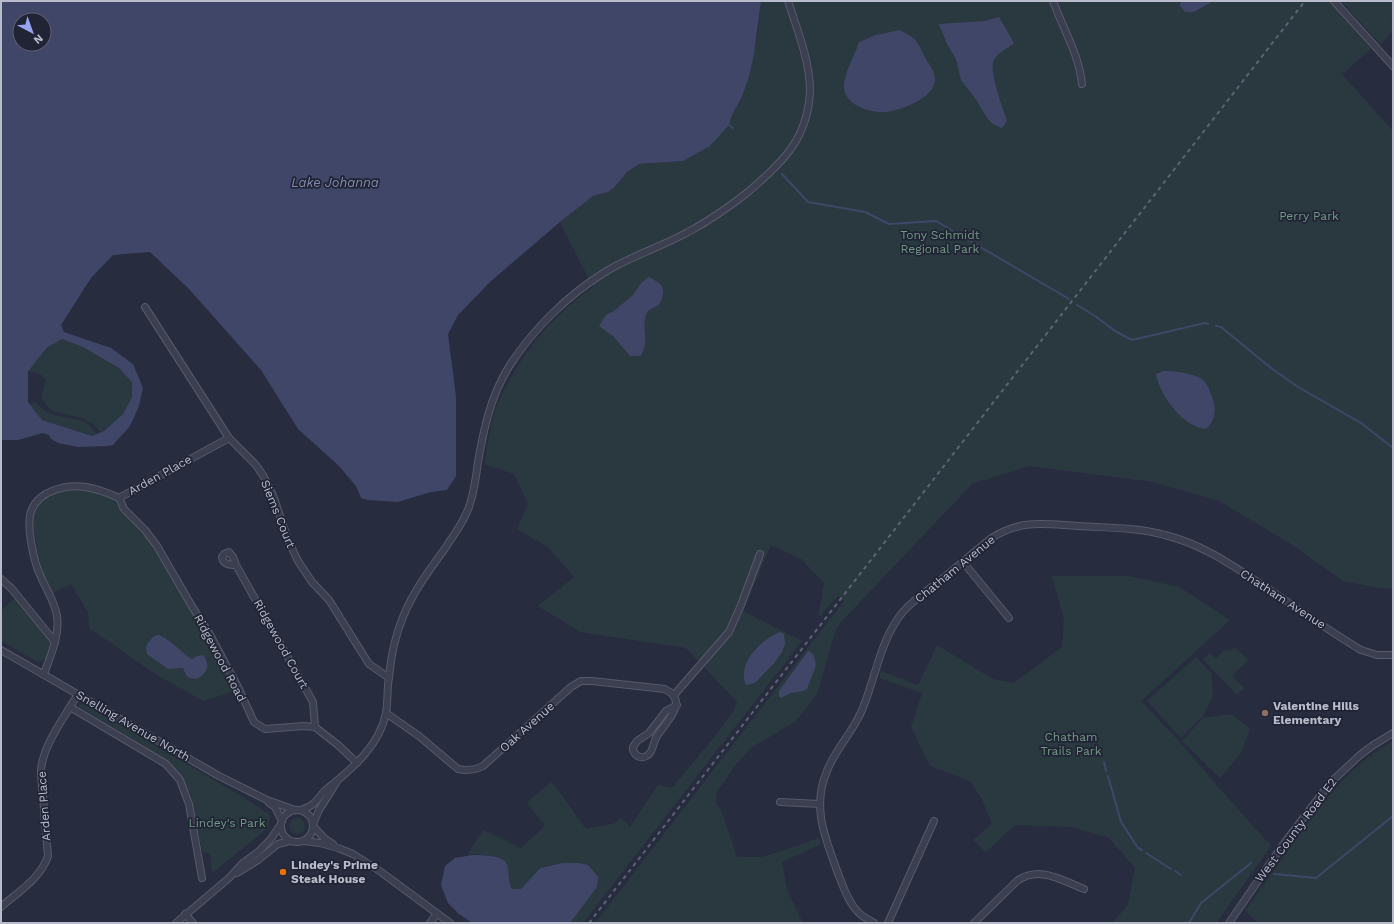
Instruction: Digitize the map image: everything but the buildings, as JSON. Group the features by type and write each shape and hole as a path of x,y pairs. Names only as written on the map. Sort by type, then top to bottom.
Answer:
{"street":[{"path":"176,923 229,878 243,863 258,852 270,840 286,814 315,803 324,790 338,780 364,756 378,736 386,713 388,678 393,646 397,632 411,600 457,530 469,507 473,494 485,424 490,408 502,378 521,350 558,309 590,282 620,264 688,233 729,206 773,171 785,158 795,143 806,117 809,99 809,82 804,55 788,1"},
{"path":"1053,1 1076,55 1081,72 1082,84"},
{"path":"1334,1 1393,66"},
{"name":"Siems Court","path":"145,307 229,438 256,465 264,477 273,495 293,551 312,582 329,600 369,664 388,678"},
{"name":"Arden Place","path":"44,674 55,642 57,632 57,616 55,606 40,575 35,558 29,519 32,509 38,500 46,494 62,487 75,486 100,489 119,498 229,438"},
{"name":"Ridgewood Road","path":"119,498 124,509 145,530 157,546 209,633 238,687 254,722 265,729 304,726 315,727"},
{"name":"Chatham Avenue","path":"874,923 860,914 849,899 825,839 820,817 820,804 826,771 859,719 885,642 896,622 912,603 994,537 1008,529 1036,524 1130,529 1184,540 1216,555 1361,650 1377,656 1393,655"},
{"path":"677,704 666,711 649,733 634,744 633,750 637,756 643,757 649,754 656,737 671,717 677,704 674,695 729,632 760,554"},
{"path":"963,562 1009,618"},
{"name":"Ridgewood Court","path":"236,565 313,702 315,727"},
{"path":"1,579 12,589 55,642"},
{"name":"Snelling Avenue North","path":"1,650 212,772 267,800 298,810"},
{"name":"Oak Avenue","path":"386,713 419,736 458,770 465,770 477,769 483,766 571,687 581,681 665,689 674,695"},
{"name":"Arden Place","path":"1,907 35,877 46,863 48,856 41,774 42,762 47,748 78,694"},
{"name":"Snelling Avenue North","path":"70,707 166,764 180,780 189,804 202,878"},
{"path":"315,727 338,745 357,763"},
{"name":"West County Road E2","path":"1228,923 1282,846 1330,783 1360,755 1393,733"},
{"path":"313,825 319,810 338,780"},
{"name":"Snelling Avenue North","path":"267,800 275,807 281,822"},
{"path":"780,802 820,804"},
{"path":"298,810 310,816 313,825 313,831 304,841"},
{"path":"888,923 934,821"},
{"path":"281,822 282,834 290,841 295,843 304,841 320,843 353,854 381,872 450,923"},
{"path":"313,825 324,838 338,848"},
{"path":"229,878 258,860 278,844 290,841"},
{"path":"974,923 1018,881 1030,874 1036,873 1048,875 1084,889"},
{"path":"430,923 437,913"},
{"path":"186,914 193,923"}],"green space":[{"name":"Tony Schmidt Regional Park","path":"761,1 1330,1 1371,49 1342,74 1393,131 1393,589 1379,588 1343,581 1288,542 1219,501 1153,482 1029,466 972,484 841,622 836,630 817,694 796,721 751,748 734,767 717,791 716,803 721,810 737,857 762,857 819,838 821,844 782,862 787,890 803,923 595,923 844,601 838,596 818,618 824,583 801,559 771,545 743,611 802,641 583,923 570,923 578,911 578,863 562,863 540,868 521,889 512,889 508,882 503,859 490,856 467,855 483,830 521,848 545,826 527,802 551,782 586,829 616,823 621,818 630,827 658,785 672,788 720,730 734,710 737,702 686,648 580,632 538,606 574,577 548,547 517,529 528,504 514,474 484,464 490,428 499,400 515,371 534,343 567,307 593,287 560,222 593,196 608,192 614,188 627,172 639,164 683,161 729,125 732,115 742,98 749,77 758,32"},
{"path":"1341,1 1393,1 1393,16 1391,22 1393,23 1393,29 1381,45"},
{"path":"62,339 83,347 119,368 132,381 132,397 123,414 104,431 100,432 95,425 82,418 52,411 42,399 46,380 43,376 30,371 28,372 43,353"},
{"path":"35,402 52,414 84,422 97,434 92,436 42,420 30,404"},
{"path":"66,489 76,489 103,493 112,498 123,513 151,542 236,690 203,701 154,673 89,628 88,612 71,584 53,593 45,579 40,563 32,520 38,505 55,493","holes":["167,638 180,651 192,659 204,655 208,662 186,676 183,668 168,669"]},
{"name":"Chatham Trails Park","path":"1052,576 1127,576 1179,587 1230,620 1141,701 1177,739 1271,846 1216,923 1113,923 1128,904 1135,868 1109,838 1071,827 1015,825 986,852 973,840 992,824 982,799 970,781 930,766 911,727 922,693 879,678 881,671 918,685 937,645 993,679 1013,683 1062,647 1064,620"},
{"path":"15,598 50,640 46,659 39,662 36,661 1,641 1,611"},
{"path":"1235,647 1248,660 1232,676 1244,688 1237,695 1203,659 1210,653 1216,658 1225,650 1230,651"},
{"path":"1196,657 1211,673 1213,696 1203,716 1181,738 1147,701"},
{"name":"Lindey's Park","path":"81,702 248,800 270,815 268,828 212,873 210,853 205,853 202,851 191,794 175,769 147,748 80,707 79,704"},
{"path":"1231,714 1250,729 1241,753 1220,778 1182,741 1203,718"},
{"path":"1393,741 1393,923 1258,923 1245,911 1306,825 1339,784 1351,772"},
{"path":"294,818 300,818 305,823 303,832 300,834 294,834 289,829 289,823"}],"water":[{"name":"Lake Johanna","path":"1,1 761,1 754,54 749,77 742,97 732,115 729,125 710,146 683,161 639,164 627,172 614,188 608,192 593,196 560,222 491,281 458,315 448,334 456,397 456,476 447,490 431,492 398,502 368,500 361,498 356,486 338,465 298,429 261,370 189,289 150,252 113,255 91,278 61,325 64,332 111,348 133,364 143,388 139,406 130,426 113,445 107,446 78,447 58,443 51,439 49,435 43,433 18,440 1,440","holes":["62,339 83,347 119,368 132,382 132,397 123,414 104,431 92,436 42,420 28,402 28,372 48,347"]},
{"path":"1181,1 1213,1 1194,12 1185,12 1180,5"},
{"path":"999,17 1014,43 999,54 993,62 993,75 1007,121 1002,128 993,124 987,118 975,98 961,80 956,59 947,44 939,24 985,21"},
{"path":"900,30 912,37 919,45 934,72 935,81 933,87 918,101 892,111 871,111 856,105 850,101 846,95 844,83 847,71 859,42 876,35"},
{"path":"649,277 661,285 663,294 659,304 649,310 646,315 644,325 645,344 641,356 630,356 614,337 599,326 606,315 614,311 633,295 641,283"},
{"path":"1163,371 1194,375 1206,383 1214,402 1215,411 1213,420 1206,429 1189,423 1181,417 1168,401 1158,383 1156,374"},
{"path":"780,632 784,634 785,644 782,652 775,662 755,683 746,685 744,677 745,668 752,653 766,640"},
{"path":"159,635 164,637 192,659 197,656 204,655 207,662 207,668 204,674 197,679 189,678 183,668 168,669 147,654 147,644 154,636"},
{"path":"808,651 813,654 816,664 807,689 804,691 791,693 781,698 779,696 779,691"},
{"path":"472,855 497,857 505,861 508,867 512,889 521,889 540,868 562,863 578,863 588,865 598,877 597,887 570,923 472,923 459,914 448,903 441,885 445,866 455,858"}],"waterway":[{"path":"729,125 733,128"},
{"path":"782,174 808,202 865,212 889,224 936,221 1069,299"},
{"path":"1077,305 1115,331 1132,340 1205,323 1208,324"},
{"path":"1216,326 1221,327 1271,368 1298,387 1361,423 1393,448"},
{"path":"1104,762 1106,771"},
{"path":"1108,776 1121,822 1138,848 1142,850"},
{"path":"1274,874 1316,878 1393,816"},
{"path":"1146,853 1171,869"},
{"path":"1189,923 1201,903 1251,863"},
{"path":"1175,871 1181,875"}],"railway":[{"path":"589,923 1305,1"}],"place":[{"name":"Valentine Hills Elementary","path":"1265,713"},
{"name":"Lindey's Prime Steak House","path":"283,872"}],"park label":[{"name":"Perry Park","path":"1309,216"}]}
